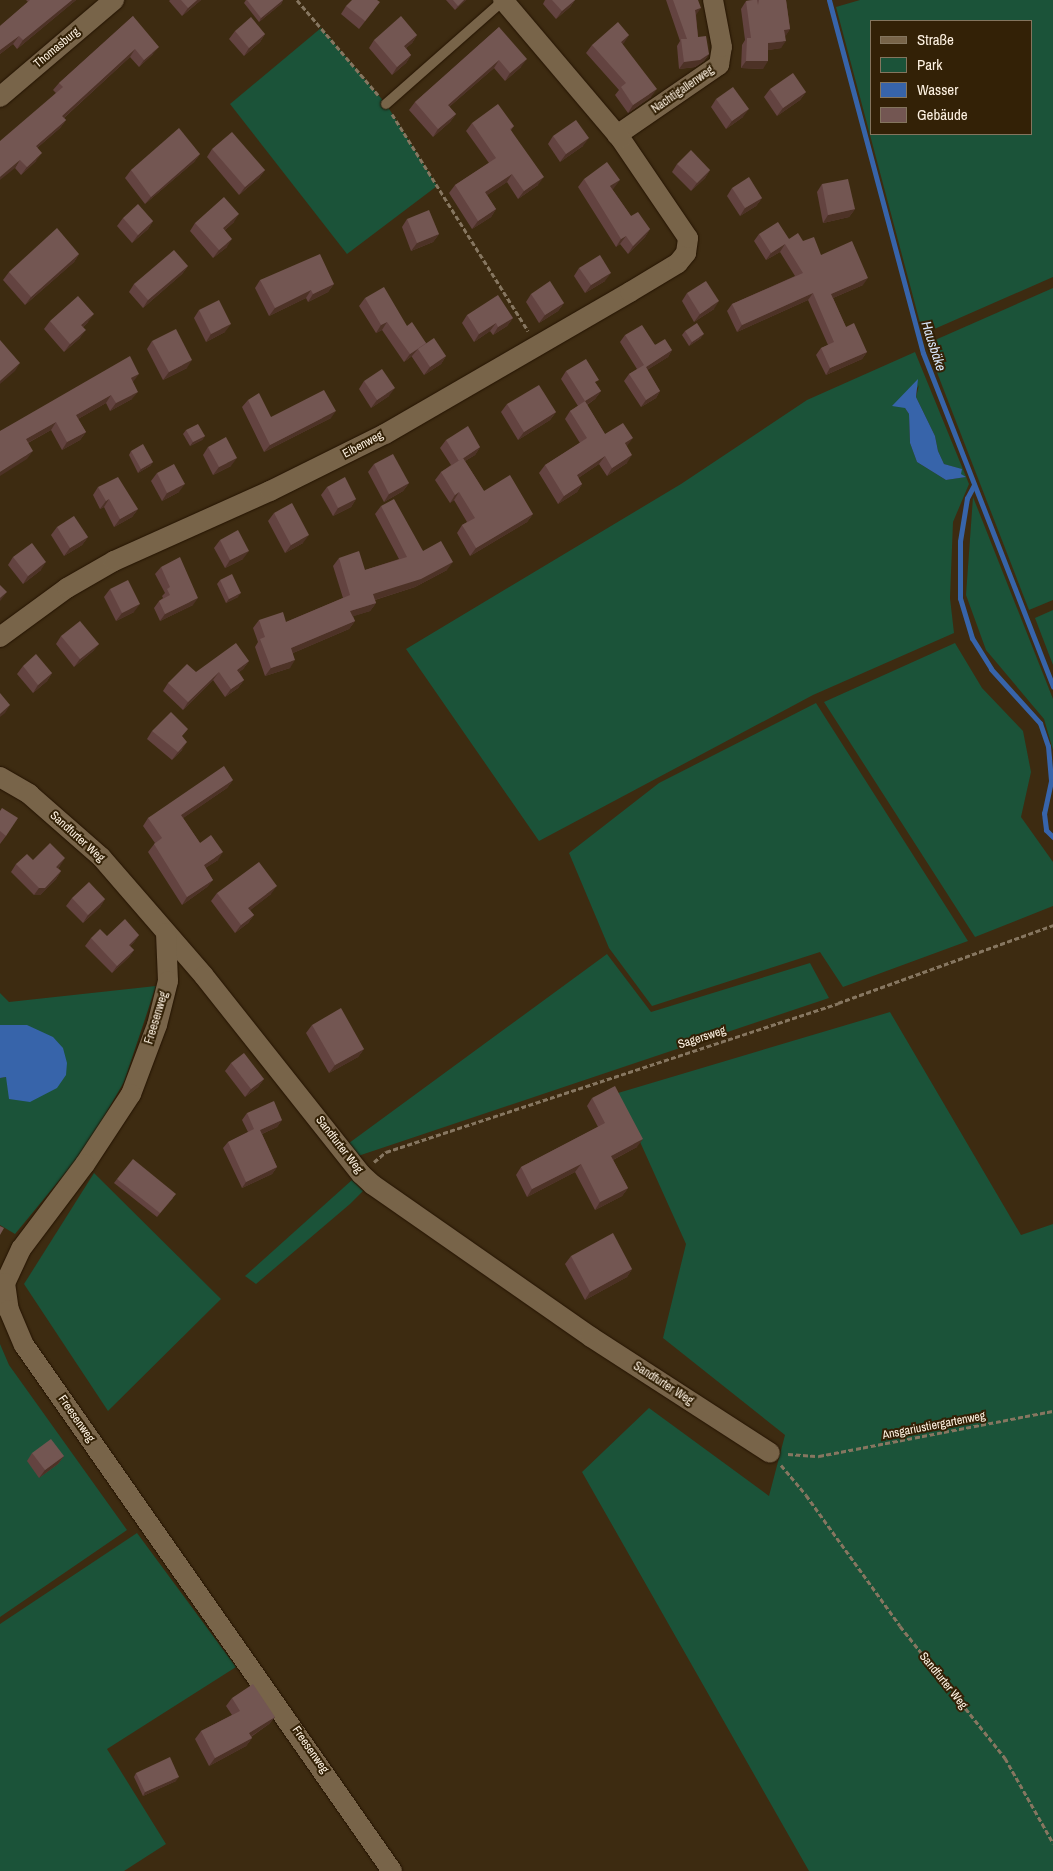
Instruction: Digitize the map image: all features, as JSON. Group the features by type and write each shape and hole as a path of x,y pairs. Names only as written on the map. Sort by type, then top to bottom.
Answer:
{"street":[{"name":"Thomasburg","path":"0,97 114,0"},
{"path":"504,0 617,135"},
{"name":"Nachtigallenweg","path":"617,135 719,65 722,47 713,0"},
{"name":"Eibenweg","path":"0,638 67,588 114,561 348,454 538,346 678,263 686,253 688,238 617,135"},
{"name":"Sandfurter Weg","path":"0,777 29,794 101,857 252,1034 361,1174 591,1338 770,1453"},
{"name":"Freesenweg","path":"166,933 168,981 157,1025 131,1094 85,1164 21,1249 5,1283 8,1310 24,1345 392,1871"}],"lane":[{"path":"386,104 504,0"}],"path":[{"path":"297,0 386,104 538,346"},
{"name":"Sagersweg","path":"361,1174 386,1152 838,1003 1053,925"},
{"name":"Ansgariustiergartenweg","path":"770,1453 819,1456 1053,1411"},
{"name":"Sandfurter Weg","path":"770,1453 806,1495 900,1626 1005,1758 1053,1842"}],"green space":[{"path":"860,0 1053,0 1053,277 923,334 870,135 1033,135 1033,20 870,20 870,135 836,7"},
{"path":"321,28 386,104 437,186 347,254 230,104"},
{"path":"1053,288 1053,600 1029,610 926,344"},
{"path":"915,352 969,484 953,522 950,598 954,633 813,695 539,841 406,649 681,484 807,400","holes":["919,385 916,397 935,436 938,451 944,464 961,469 960,474 965,477 946,480 917,462 910,443 909,414 905,408"]},
{"path":"973,497 1053,699 1053,750 1044,719 986,650 966,595"},
{"path":"1053,610 1053,665 1035,618"},
{"path":"955,643 982,688 1023,731 1031,772 1021,817 1053,862 1053,906 975,937 824,702"},
{"path":"816,703 968,941 843,987 820,952 652,1006 609,948 569,853 659,783"},
{"path":"607,954 651,1012 810,963 829,998 355,1157 345,1146"},
{"path":"156,986 124,1082 86,1148 15,1234 0,1225 0,1078 6,1077 8,1082 27,1025 0,1025 0,993 9,1002"},
{"path":"890,1012 1021,1235 1053,1224 1053,1871 809,1871 582,1472 649,1408 769,1496 785,1435 663,1338 686,1244 618,1093"},
{"path":"94,1173 221,1299 108,1411 24,1284"},
{"path":"352,1180 363,1191 350,1204 256,1284 245,1276"},
{"path":"0,1344 9,1365 127,1530 0,1617"},
{"path":"137,1533 236,1667 107,1749 166,1844 124,1871 0,1871 0,1624"}],"water":[{"path":"918,379 916,397 935,436 938,451 944,464 962,469 961,474 966,477 946,480 917,462 910,443 909,414 905,408 892,406"},
{"path":"0,1025 27,1025 53,1037 63,1048 67,1063 66,1075 57,1088 30,1102 9,1099 6,1077 0,1078"}],"building":[{"path":"30,0 72,0 23,40 19,36 0,50 0,26"},
{"path":"181,0 197,0 188,8"},
{"path":"247,0 283,0 261,18"},
{"path":"352,0 377,0 380,2 365,21 346,6"},
{"path":"453,0 464,0 458,6"},
{"path":"552,0 575,0 562,11"},
{"path":"673,0 698,0 701,8 695,10 698,37 706,36 709,54 700,60 684,62 681,39 687,39"},
{"path":"757,0 758,5 759,0 786,0 790,29 784,30 786,41 768,43 768,61 746,61 747,38 751,38 746,1"},
{"path":"133,16 159,47 144,60 135,49 62,116 66,120 36,146 42,153 27,167 20,160 0,177 0,141 63,87 59,83"},
{"path":"401,16 417,35 404,46 411,55 397,67 374,40"},
{"path":"251,17 265,34 249,48 235,31"},
{"path":"618,22 629,35 621,42 657,89 633,105 621,87 626,83 592,45"},
{"path":"499,27 527,59 510,73 499,60 448,105 456,114 438,129 415,102"},
{"path":"793,73 806,92 783,108 770,89"},
{"path":"733,87 749,109 732,121 716,99"},
{"path":"498,104 514,126 510,129 544,177 524,191 512,174 485,192 496,209 478,221 455,185 496,158 472,123"},
{"path":"576,120 589,138 566,154 553,136"},
{"path":"179,128 200,154 151,197 131,170"},
{"path":"232,132 265,170 245,187 212,149"},
{"path":"691,150 710,170 697,183 677,164"},
{"path":"607,162 620,180 610,186 631,216 638,212 650,229 633,246 626,236 621,239 584,179"},
{"path":"749,177 762,198 745,208 732,188"},
{"path":"848,179 855,209 828,215 822,184"},
{"path":"224,197 239,214 223,228 232,239 219,250 195,223"},
{"path":"138,204 153,221 138,235 123,218"},
{"path":"429,210 439,234 417,243 407,219"},
{"path":"778,222 789,239 798,233 803,241 814,237 821,255 852,241 868,278 831,294 846,327 854,323 867,352 830,368 821,348 834,342 813,293 742,325 732,304 803,273 785,244 771,253 759,234"},
{"path":"57,228 79,254 31,297 9,272"},
{"path":"174,250 188,266 148,300 134,284"},
{"path":"320,254 334,284 313,294 311,290 275,308 260,280"},
{"path":"600,255 611,273 591,285 579,268"},
{"path":"550,281 564,303 545,315 531,294"},
{"path":"706,281 719,301 700,314 687,293"},
{"path":"384,287 407,326 412,322 426,343 410,354 387,322 381,325 365,298"},
{"path":"498,295 513,318 498,327 496,323 479,334 467,315"},
{"path":"78,296 94,314 81,325 86,330 70,344 50,321"},
{"path":"219,300 231,324 211,334 199,310"},
{"path":"697,323 704,334 692,342 685,331"},
{"path":"642,325 655,345 665,339 672,350 646,367 660,391 646,400 629,374 644,365 625,335"},
{"path":"176,329 192,360 169,372 152,341"},
{"path":"434,338 446,356 430,367 418,349"},
{"path":"0,340 20,363 0,381"},
{"path":"130,356 139,374 131,378 138,392 116,403 111,395 76,415 86,432 67,442 56,422 26,439 33,451 0,472 0,431"},
{"path":"586,359 599,380 595,382 601,391 585,401 566,371"},
{"path":"382,369 395,388 377,400 364,381"},
{"path":"539,385 556,412 524,432 507,404"},
{"path":"324,390 336,411 270,445 248,400 259,393 271,417"},
{"path":"585,401 605,434 623,423 633,438 625,443 632,455 612,468 605,456 577,475 582,484 564,496 545,465 587,438 570,411"},
{"path":"198,424 205,436 193,442 186,430"},
{"path":"468,426 480,447 459,461 446,440"},
{"path":"226,437 237,458 219,467 208,447"},
{"path":"143,444 153,462 141,469 131,451"},
{"path":"393,454 409,483 389,494 374,464"},
{"path":"463,458 484,491 510,475 533,514 476,548 462,525 475,518 459,492 455,495 441,472"},
{"path":"174,464 185,484 167,493 157,473"},
{"path":"118,477 138,509 120,519 109,499 106,501 98,487"},
{"path":"345,477 356,499 338,508 327,487"},
{"path":"394,499 423,551 441,541 453,562 421,579 373,594 376,603 350,611 355,621 291,648 295,660 271,668 260,639 265,637 259,620 283,612 286,622 350,595 339,558 359,551 365,570 407,557 381,506"},
{"path":"292,503 309,535 291,545 274,513"},
{"path":"74,516 88,537 70,548 57,527"},
{"path":"238,530 249,551 230,560 220,540"},
{"path":"32,543 46,562 28,576 13,557"},
{"path":"180,557 198,598 165,614 159,601 170,595 167,589 170,587 161,567"},
{"path":"232,574 241,593 229,599 220,580"},
{"path":"128,580 140,604 122,613 110,589"},
{"path":"0,585 7,592 0,598"},
{"path":"80,621 99,644 80,659 61,636"},
{"path":"236,643 249,661 237,670 244,680 231,689 219,672 188,702 168,683 187,664 196,672"},
{"path":"36,654 52,673 38,685 23,666"},
{"path":"0,693 10,705 0,714"},
{"path":"171,712 188,729 182,736 187,742 178,752 152,731"},
{"path":"224,766 233,780 181,815 200,843 211,835 223,852 204,865 213,880 187,897 154,844 162,838 148,818"},
{"path":"2,808 18,818 6,836 0,831 0,811"},
{"path":"50,843 65,858 56,867 61,871 45,888 39,888 16,864 27,854 33,860"},
{"path":"259,862 277,886 248,908 254,915 241,925 217,893"},
{"path":"89,882 105,899 88,915 72,898"},
{"path":"125,919 139,935 129,945 134,950 117,966 91,938 100,929 107,936"},
{"path":"341,1008 364,1049 335,1065 312,1025"},
{"path":"244,1053 264,1079 251,1089 231,1063"},
{"path":"615,1086 643,1139 611,1156 628,1188 600,1202 581,1164 532,1189 521,1167 605,1123 592,1098"},
{"path":"274,1101 282,1120 260,1130 277,1167 246,1182 228,1142 254,1129 247,1113"},
{"path":"133,1159 176,1194 160,1213 117,1179"},
{"path":"0,1226 4,1228 0,1235"},
{"path":"613,1233 632,1269 590,1292 571,1256"},
{"path":"51,1439 64,1456 45,1470 32,1453"},
{"path":"253,1684 275,1717 249,1733 252,1738 215,1758 201,1731 240,1711 232,1698"},
{"path":"170,1757 179,1777 145,1792 136,1773"}],"waterway":[{"name":"Hausbäke","path":"829,0 923,353 1053,687"},
{"path":"974,485 967,498 960,541 960,598 972,638 991,669 1040,723 1048,746 1051,781 1044,813 1046,830 1053,837"}]}
